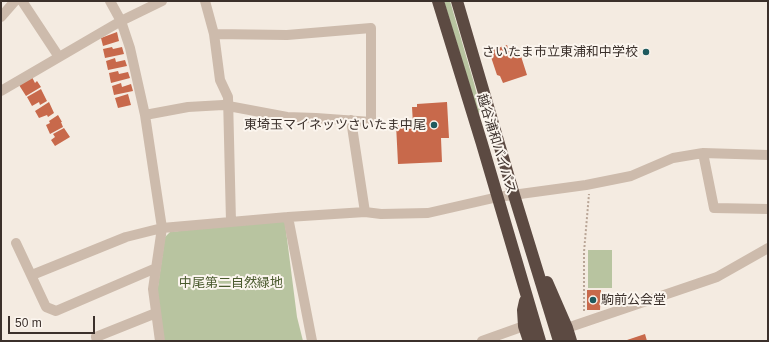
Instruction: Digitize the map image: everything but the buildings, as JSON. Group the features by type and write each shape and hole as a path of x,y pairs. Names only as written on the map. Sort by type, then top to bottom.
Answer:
{"highway":[{"name":"越谷浦和バイパス","path":"438,1 498,197 526,295 536,340"},
{"name":"越谷浦和バイパス","path":"457,1 532,253 547,282 561,334 571,341"},
{"name":"越谷浦和バイパス","path":"526,295 523,310 524,326 536,340"}],"street":[{"path":"1,17 15,1"},
{"path":"22,1 59,57"},
{"path":"110,1 121,21 130,48 145,115 162,228 153,289 160,341"},
{"path":"1,91 121,21 162,1"},
{"path":"205,1 214,34 220,80 228,97 231,222"},
{"path":"145,115 188,107 228,106 287,117 371,122 371,28 287,35 214,34"},
{"path":"351,120 365,212"},
{"path":"32,275 126,237 162,228 288,216 365,212 381,214 428,213 498,197 590,184 631,176 673,158 703,153 768,155"},
{"path":"703,153 714,208 768,209"},
{"path":"288,216 312,341"},
{"path":"16,243 46,307 56,311 156,268"},
{"path":"561,334 584,323 717,277 768,248"},
{"path":"97,341 96,337 156,313"},
{"path":"482,341 524,326"}],"path":[{"path":"584,323 584,252 590,184"}],"green space":[{"path":"444,1 450,1 481,111 478,113"},
{"name":"中尾第二自然緑地","path":"281,220 285,223 297,317 303,341 164,341 157,293 165,237 170,232"},
{"path":"588,250 612,250 612,288 588,288"}],"place":[{"name":"さいたま市立東浦和中学校","path":"646,52"},
{"name":"東埼玉マイネッツさいたま中尾","path":"434,125"},
{"name":"駒前公会堂","path":"593,300"}]}
